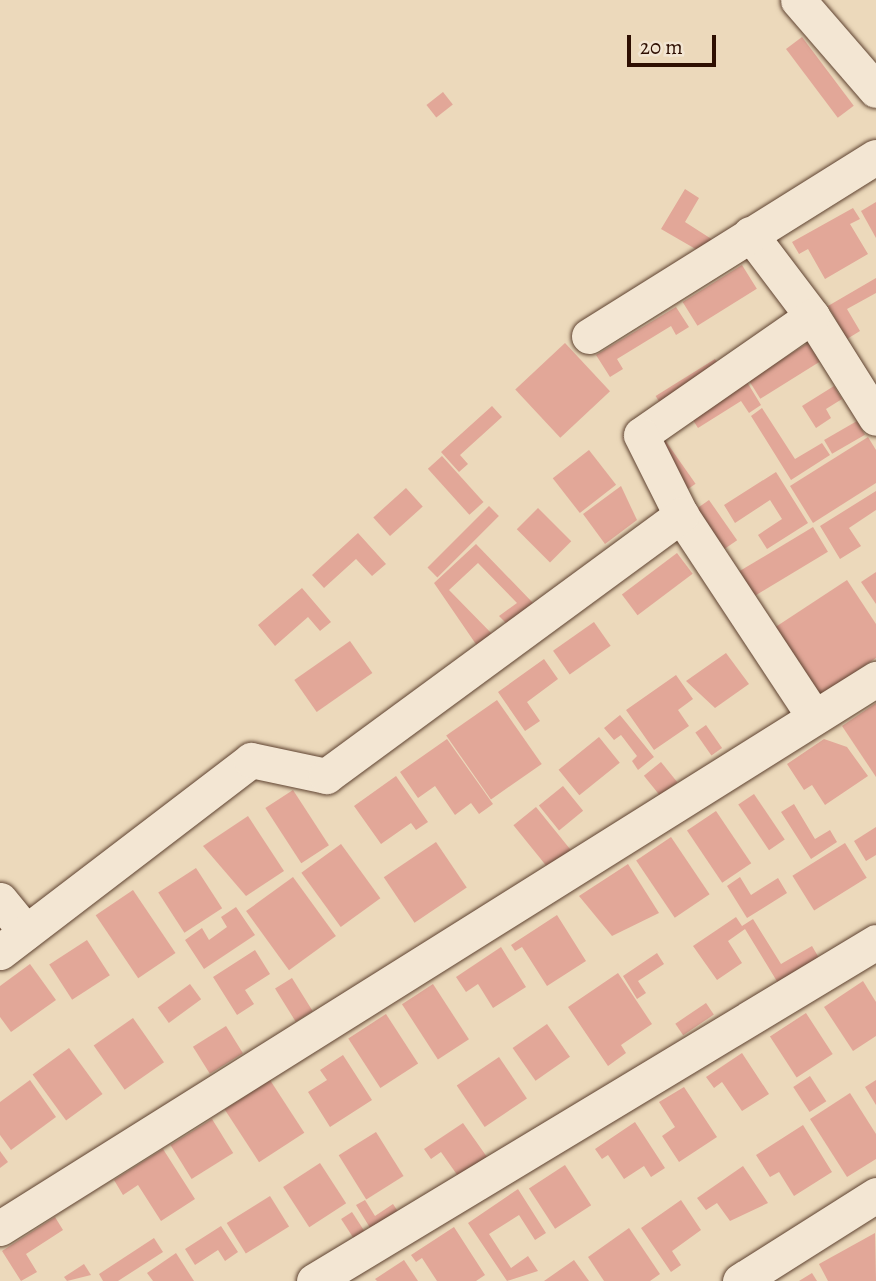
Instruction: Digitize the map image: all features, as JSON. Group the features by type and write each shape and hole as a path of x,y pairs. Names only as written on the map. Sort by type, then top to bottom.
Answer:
{"street":[{"path":"798,0 876,90"},
{"path":"589,336 876,156"},
{"path":"750,234 813,316 876,418"},
{"path":"813,316 640,435 681,515 814,717"},
{"path":"0,901 13,942 251,760 326,776 681,515"},
{"path":"0,1228 876,679"},
{"path":"314,1281 876,942"},
{"path":"740,1281 876,1195"}],"building":[{"path":"802,37 854,106 838,118 786,49"},
{"path":"443,92 453,105 436,118 426,105"},
{"path":"685,189 699,198 685,222 713,240 699,251 661,229"},
{"path":"876,202 876,238 861,211"},
{"path":"853,208 860,219 850,224 868,254 825,279 808,249 799,254 792,242"},
{"path":"742,265 757,289 697,326 683,302"},
{"path":"876,278 876,293 847,309 860,331 847,339 828,306"},
{"path":"676,307 689,327 676,335 671,326 617,359 623,369 610,377 596,355"},
{"path":"565,343 610,391 560,438 515,389"},
{"path":"808,343 820,362 760,399 749,380"},
{"path":"715,359 723,372 664,409 656,396"},
{"path":"747,382 761,405 749,413 741,401 698,428 691,417"},
{"path":"834,386 842,399 826,409 831,418 816,428 802,406"},
{"path":"492,406 502,417 460,455 468,464 459,472 441,452"},
{"path":"762,408 795,459 822,443 830,455 791,480 751,416"},
{"path":"857,421 865,435 832,454 824,440"},
{"path":"660,433 696,484 685,491 649,440"},
{"path":"868,437 876,450 876,483 813,523 790,486"},
{"path":"589,450 616,485 580,513 553,478"},
{"path":"442,456 483,502 469,515 428,469"},
{"path":"776,472 808,523 767,549 758,535 782,519 770,500 735,523 724,505"},
{"path":"621,486 637,520 605,544 583,514"},
{"path":"406,488 423,507 390,536 373,517"},
{"path":"876,491 876,510 849,528 861,546 840,559 820,526"},
{"path":"709,500 737,540 724,549 696,509"},
{"path":"489,506 499,516 437,577 427,568"},
{"path":"538,508 571,541 550,562 517,529"},
{"path":"813,527 828,552 754,596 739,571"},
{"path":"358,533 386,564 372,576 356,559 324,588 312,575"},
{"path":"476,544 533,603 509,626 499,616 517,603 478,563 449,590 497,639 482,653 434,583"},
{"path":"677,553 693,574 638,615 622,595"},
{"path":"876,572 876,604 861,582"},
{"path":"847,580 876,624 876,658 820,696 774,628"},
{"path":"302,588 331,622 320,631 308,617 275,646 258,625"},
{"path":"594,622 611,646 570,674 553,651"},
{"path":"350,641 372,673 317,712 294,680"},
{"path":"726,653 749,684 715,708 686,681"},
{"path":"544,659 558,679 527,702 540,721 525,731 498,692"},
{"path":"676,675 693,699 678,710 689,726 654,750 626,710"},
{"path":"497,700 542,764 491,799 446,736"},
{"path":"876,703 876,777 842,726"},
{"path":"620,715 654,757 638,770 632,761 637,756 621,735 614,740 604,728"},
{"path":"706,725 722,748 711,755 695,732"},
{"path":"599,737 620,763 579,795 559,770"},
{"path":"447,739 493,804 479,814 471,803 455,815 435,786 418,798 400,772"},
{"path":"824,739 847,747 868,776 825,805 812,785 804,790 787,764"},
{"path":"661,762 677,782 660,796 644,776"},
{"path":"396,776 428,822 416,830 411,823 381,844 354,806"},
{"path":"563,786 583,811 559,830 539,806"},
{"path":"293,790 329,845 301,863 265,808"},
{"path":"754,794 785,840 769,850 738,805"},
{"path":"794,804 815,839 830,830 837,842 811,859 781,812"},
{"path":"536,807 571,850 548,868 513,825"},
{"path":"716,811 751,863 722,883 687,831"},
{"path":"248,816 284,871 246,896 203,846"},
{"path":"876,827 876,855 866,861 854,841"},
{"path":"671,837 710,894 675,918 636,860"},
{"path":"436,842 467,888 415,923 384,877"},
{"path":"845,843 867,878 814,911 792,876"},
{"path":"341,844 380,898 341,927 301,873"},
{"path":"628,864 659,913 612,936 579,896"},
{"path":"196,868 222,908 184,933 158,893"},
{"path":"293,877 336,936 289,970 246,911"},
{"path":"740,877 751,895 778,878 787,893 747,918 727,886"},
{"path":"133,890 175,953 138,978 96,915"},
{"path":"236,907 255,935 204,969 185,940 202,928 209,940 227,927 221,917"},
{"path":"557,915 586,961 547,986 522,947 515,951 511,945"},
{"path":"736,917 742,926 753,919 781,964 812,946 819,958 778,983 745,929 728,941 742,963 717,980 693,946"},
{"path":"87,940 110,975 72,1000 49,965"},
{"path":"501,947 526,987 493,1008 478,984 466,992 456,977"},
{"path":"255,950 270,974 245,990 254,1004 237,1015 213,977"},
{"path":"657,953 664,964 638,981 646,993 637,999 623,976"},
{"path":"30,964 56,1000 11,1032 0,1017 0,986"},
{"path":"618,973 652,1024 621,1045 626,1053 608,1066 568,1007"},
{"path":"292,978 313,1011 296,1022 275,989"},
{"path":"863,981 876,1002 876,1036 853,1051 824,1007"},
{"path":"190,984 201,999 169,1023 158,1008"},
{"path":"433,984 469,1039 438,1060 402,1004"},
{"path":"706,1003 714,1015 683,1035 675,1024"},
{"path":"806,1013 833,1054 797,1078 770,1036"},
{"path":"386,1014 418,1063 380,1088 348,1039"},
{"path":"133,1018 164,1062 125,1090 94,1046"},
{"path":"547,1024 570,1057 536,1081 513,1048"},
{"path":"226,1026 243,1053 210,1074 193,1047"},
{"path":"69,1048 103,1094 66,1121 33,1074"},
{"path":"742,1053 769,1094 742,1111 722,1082 714,1088 706,1077"},
{"path":"343,1055 372,1100 330,1127 308,1092 327,1080 320,1070"},
{"path":"499,1057 527,1098 485,1127 457,1086"},
{"path":"810,1076 826,1101 810,1112 793,1087"},
{"path":"30,1080 56,1117 11,1150 0,1135 0,1102"},
{"path":"270,1080 304,1133 259,1162 225,1109"},
{"path":"876,1080 876,1105 865,1087"},
{"path":"684,1087 717,1137 679,1162 662,1136 675,1127 659,1102"},
{"path":"850,1093 876,1134 876,1159 847,1177 810,1119"},
{"path":"212,1119 233,1153 192,1179 170,1145"},
{"path":"635,1122 665,1168 651,1177 644,1166 624,1179 608,1155 602,1159 595,1149"},
{"path":"463,1123 487,1157 458,1176 441,1152 431,1159 424,1149"},
{"path":"803,1125 832,1172 794,1196 779,1172 770,1177 756,1155"},
{"path":"376,1132 404,1176 366,1199 339,1155"},
{"path":"163,1149 195,1199 161,1221 138,1185 123,1195 114,1180"},
{"path":"0,1151 8,1162 0,1168"},
{"path":"320,1163 346,1203 309,1227 283,1187"},
{"path":"565,1165 591,1205 555,1229 529,1188"},
{"path":"743,1166 768,1203 730,1221 717,1203 706,1210 697,1198"},
{"path":"518,1189 546,1233 535,1240 519,1215 489,1234 511,1268 528,1256 538,1271 507,1281 468,1223"},
{"path":"270,1196 289,1227 246,1254 227,1223"},
{"path":"365,1200 375,1216 393,1204 399,1213 372,1231 356,1205"},
{"path":"681,1200 701,1230 672,1251 681,1265 671,1272 641,1228"},
{"path":"352,1212 369,1238 358,1245 341,1219"},
{"path":"55,1217 63,1230 26,1254 37,1272 21,1281 2,1251"},
{"path":"221,1226 238,1252 225,1261 218,1250 195,1265 185,1249"},
{"path":"454,1227 485,1275 476,1281 437,1281 422,1258 416,1262 411,1255"},
{"path":"629,1228 660,1274 650,1281 604,1281 588,1257"},
{"path":"875,1233 876,1281 828,1281 819,1264"},
{"path":"154,1238 163,1252 118,1281 103,1281 99,1274"},
{"path":"176,1253 194,1281 153,1281 147,1273"},
{"path":"404,1260 418,1281 375,1279"},
{"path":"574,1260 589,1281 544,1281"},
{"path":"84,1264 91,1275 67,1281 64,1277"},
{"path":"812,1273 817,1281 799,1281"}]}
